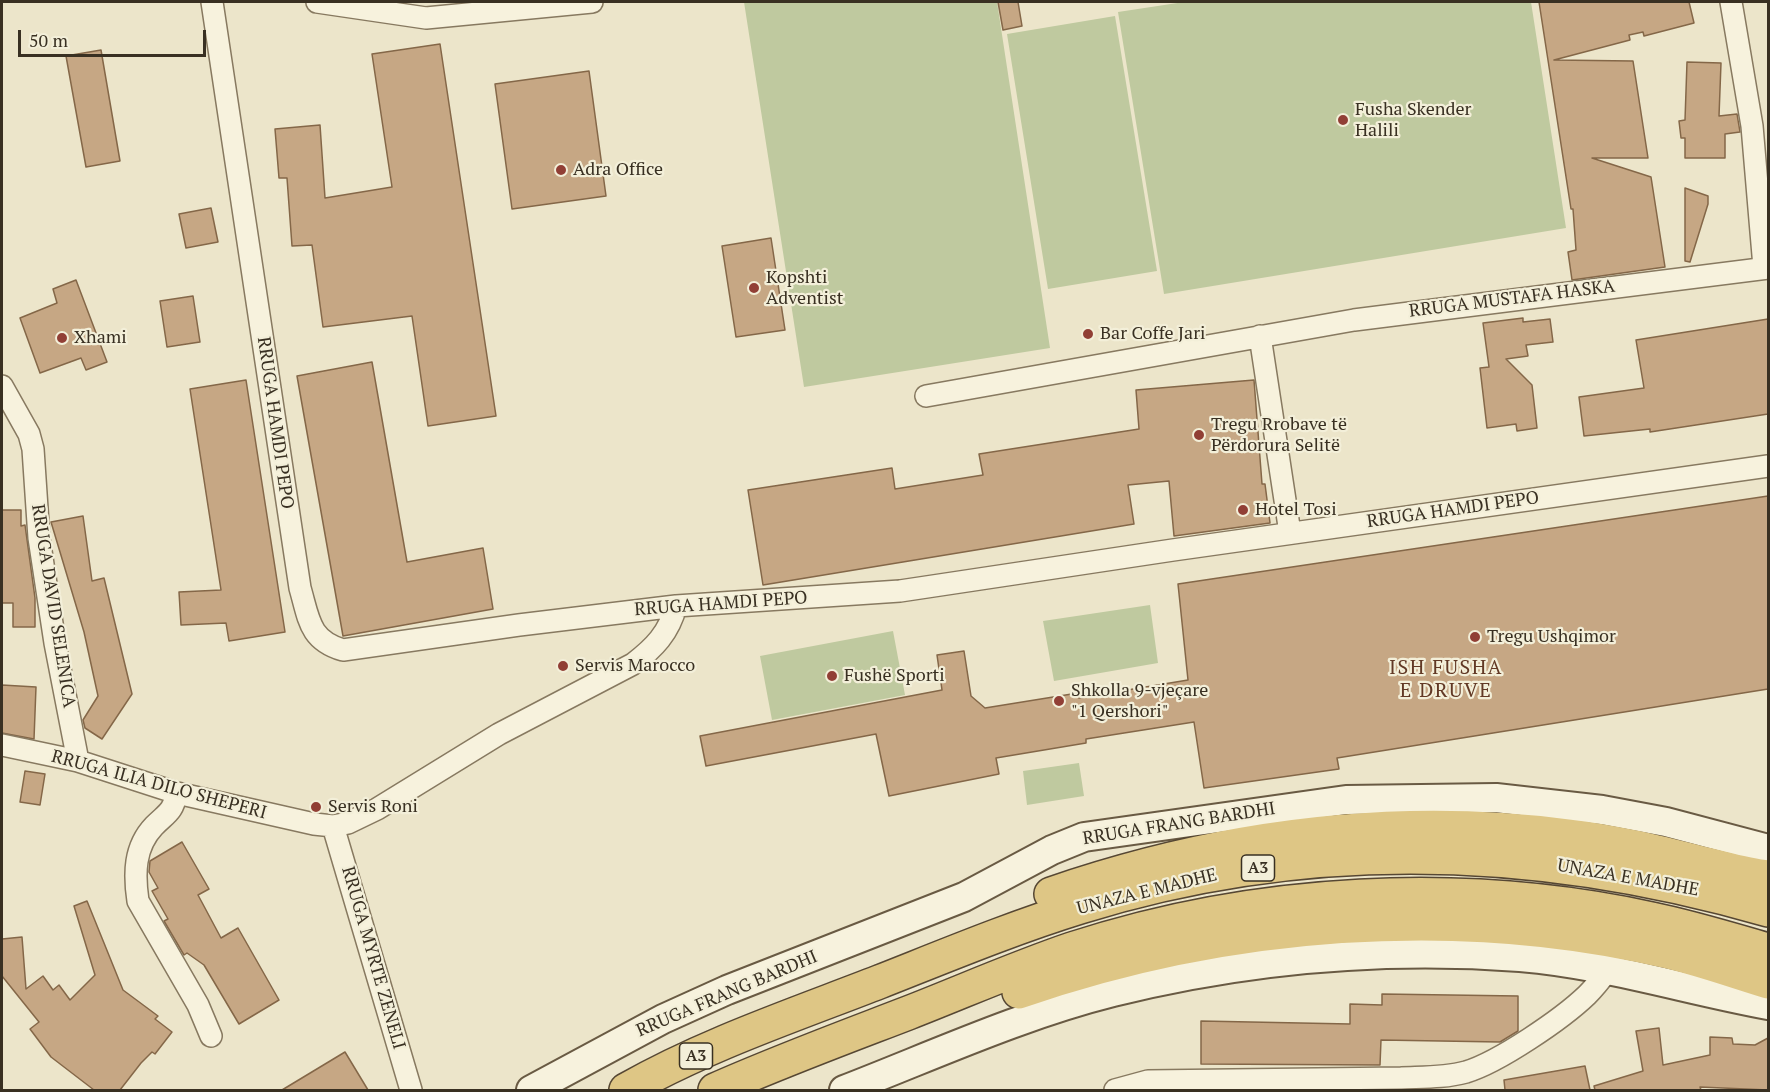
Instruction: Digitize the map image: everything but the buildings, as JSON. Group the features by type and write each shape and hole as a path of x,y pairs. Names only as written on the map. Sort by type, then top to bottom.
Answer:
{"highway":[{"path":"768,1025 811,988 1029,902 1100,877 1254,840 1380,828 1484,828 1602,841 1768,877"},
{"name":"UNAZA E MADHE","path":"626,1090 768,1025 1017,928 1080,907 1175,882 1283,864 1395,856 1559,865 1669,883 1768,910"},
{"name":"UNAZA E MADHE","path":"715,1090 1072,949 1212,914 1263,907 1324,900 1432,895 1550,903 1651,919 1764,949"},
{"path":"776,1064 821,1067 891,1038 1096,968 1226,940 1321,929 1426,925 1570,934 1669,952 1768,982"}],"main road":[{"name":"RRUGA FRANG BARDHI","path":"531,1090 663,1019 728,990 964,897 1052,849 1084,837 1346,800 1496,798 1623,814 1768,849"},
{"path":"844,1090 1069,1005 1112,992 1192,975 1296,960 1390,954 1521,957 1608,970 1768,1005"}],"street":[{"name":"RRUGA HAMDI PEPO","path":"212,2 296,561 312,631 327,646 343,650 676,606 900,591 1290,533 1768,466"},
{"path":"317,2 426,18 591,2"},
{"name":"RRUGA MUSTAFA HASKA","path":"926,396 1354,320 1766,268 1752,126 1731,2"},
{"path":"1260,336 1290,533"},
{"name":"RRUGA DAVID SELENICA","path":"2,386 29,434 33,449 39,538 55,643 78,761"},
{"name":"RRUGA ILIA DILO SHEPERI","path":"2,745 78,761 177,793 282,818 333,826 348,823 377,809 499,734 633,664 651,651 665,634 676,606"},
{"path":"177,793 173,810 153,827 138,848 136,883 138,901 198,1005 211,1036"},
{"name":"RRUGA MYRTE ZENELI","path":"333,826 411,1090"},
{"path":"1115,1090 1148,1081 1441,1077 1468,1071 1518,1045 1574,1005 1587,995 1608,970"},
{"path":"1458,1090 1468,1071"}],"green space":[{"path":"744,2 997,2 1050,348 804,387"},
{"name":"Fusha Skender Halili","path":"1184,2 1531,2 1566,228 1164,294 1118,12"},
{"path":"1115,16 1157,271 1048,289 1007,34"},
{"path":"1150,605 1158,663 1054,681 1043,621"},
{"name":"Fushë Sporti","path":"893,631 905,695 772,720 760,656"},
{"path":"1079,763 1084,796 1027,805 1023,771"}],"place":[{"name":"Fusha Skender Halili","path":"1343,120"},
{"name":"Adra Office","path":"561,170"},
{"name":"Kopshti Adventist","path":"754,288"},
{"name":"Bar Coffe Jari","path":"1088,334"},
{"name":"Xhami","path":"62,338"},
{"name":"Tregu Rrobave të Përdorura Selitë","path":"1199,435"},
{"name":"Hotel Tosi","path":"1243,510"},
{"name":"Tregu Ushqimor","path":"1475,637"},
{"name":"Servis Marocco","path":"563,666"},
{"name":"Fushë Sporti","path":"832,676"},
{"name":"Shkolla 9-vjeçare \"1 Qershori\"","path":"1059,701"},
{"name":"Servis Roni","path":"316,807"}],"district":[{"name":"ISH FUSHA E DRUVE","path":"1446,680"}]}
